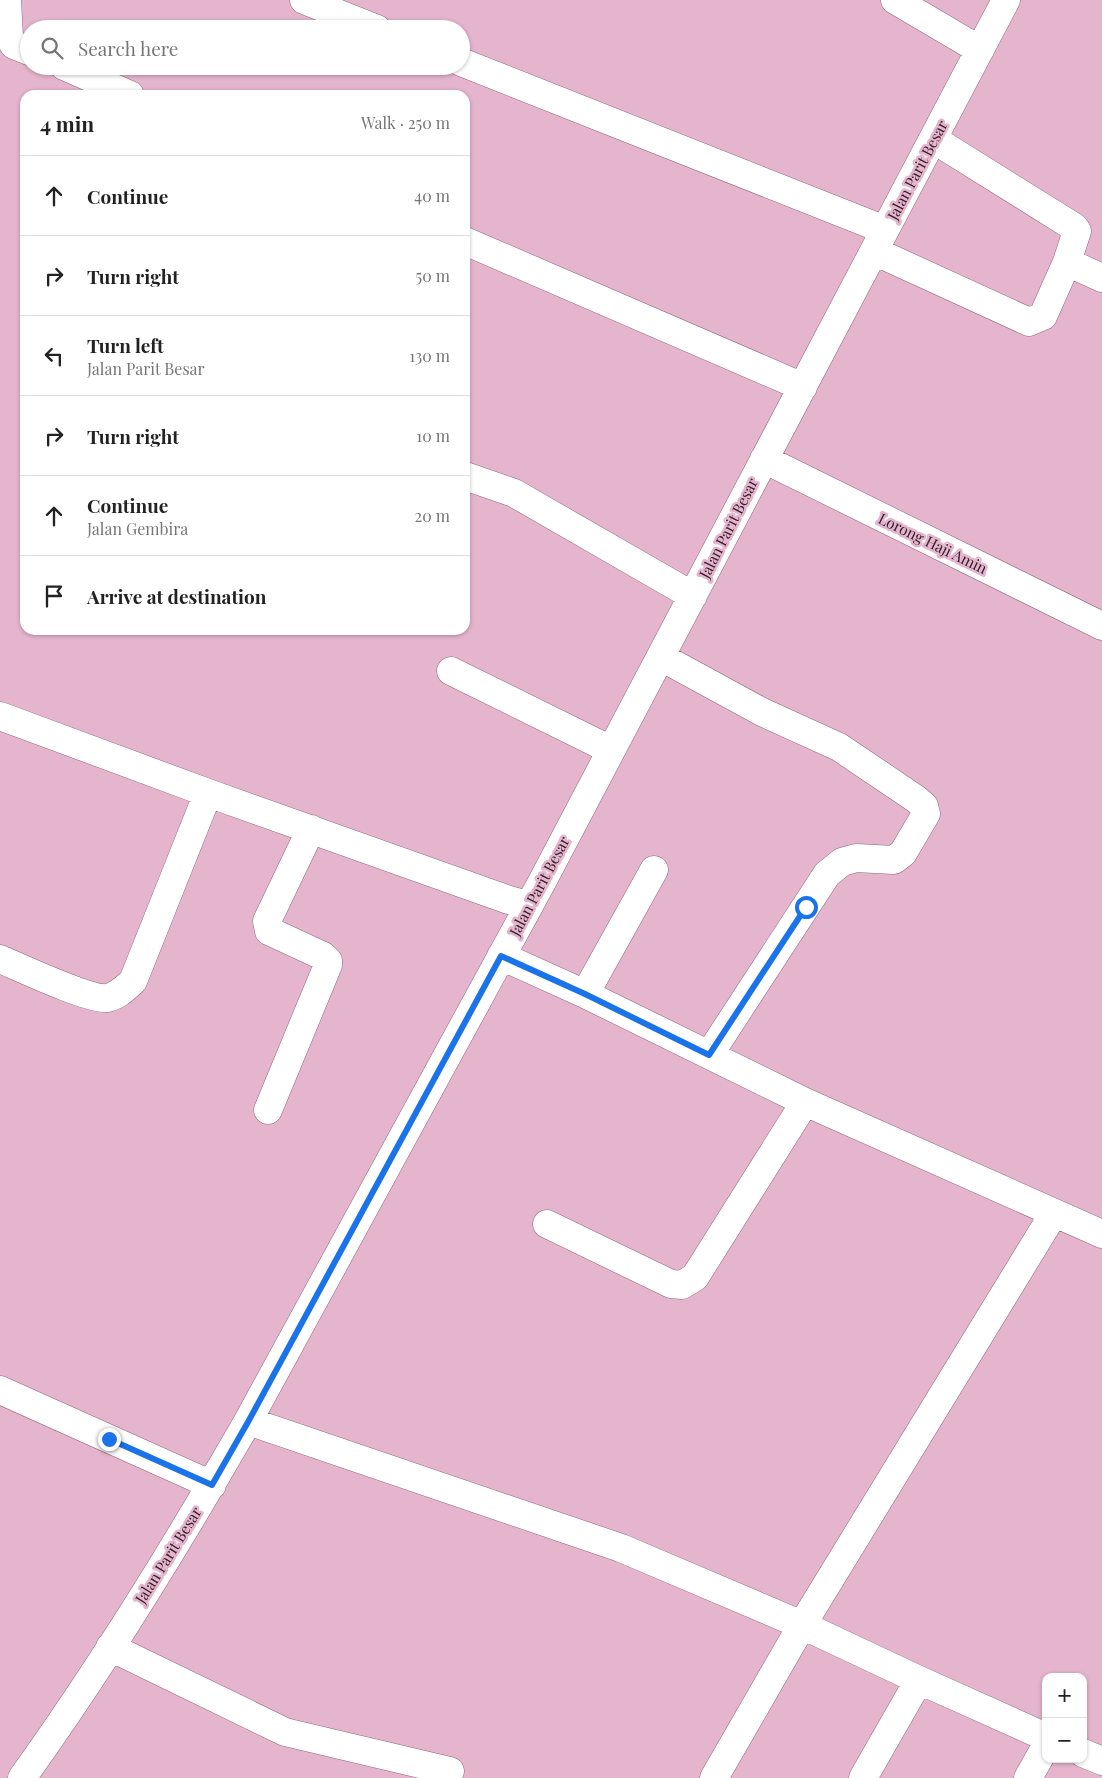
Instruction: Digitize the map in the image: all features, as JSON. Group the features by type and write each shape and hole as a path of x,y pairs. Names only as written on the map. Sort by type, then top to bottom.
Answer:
{"street":[{"path":"7,0 8,37 14,45 20,47"},
{"path":"304,0 354,20"},
{"path":"895,0 960,39"},
{"name":"Jalan Parit Besar","path":"22,1778 110,1647 197,1478 248,1422 501,956 519,903 611,750 661,657 679,588 764,459 803,387 870,230 933,139 960,39 1006,0"},
{"path":"470,66 870,230 1029,322 1043,316 1067,262 1077,232 1074,227 933,139"},
{"path":"84,75 119,90"},
{"path":"470,243 803,387"},
{"path":"1067,262 1102,278"},
{"name":"Lorong Haji Amin","path":"764,459 1102,626"},
{"path":"470,478 514,493 679,588"},
{"path":"661,657 762,712 839,747 916,799 924,806 926,814 902,853 894,860 856,858 842,862 827,874 709,1055"},
{"path":"451,671 611,750"},
{"path":"0,716 208,793 519,903"},
{"path":"0,959 87,995 106,998 121,992 133,981 208,793"},
{"path":"268,1110 328,965 328,961 324,956 269,931 266,925 311,830"},
{"path":"585,994 654,870"},
{"path":"501,956 585,994 805,1102 1102,1234"},
{"path":"547,1224 671,1284 682,1285 695,1277 805,1102"},
{"path":"714,1778 802,1625 1054,1213"},
{"path":"0,1390 197,1478"},
{"path":"248,1422 621,1548 802,1625 919,1680 1042,1734"},
{"path":"110,1647 285,1732 450,1770"},
{"path":"863,1778 919,1680"},
{"path":"1028,1778 1042,1753"},
{"path":"1087,1755 1102,1761"}],"route":[{"path":"109,1439 212,1485 501,956 585,994 709,1055 806,907"}]}
